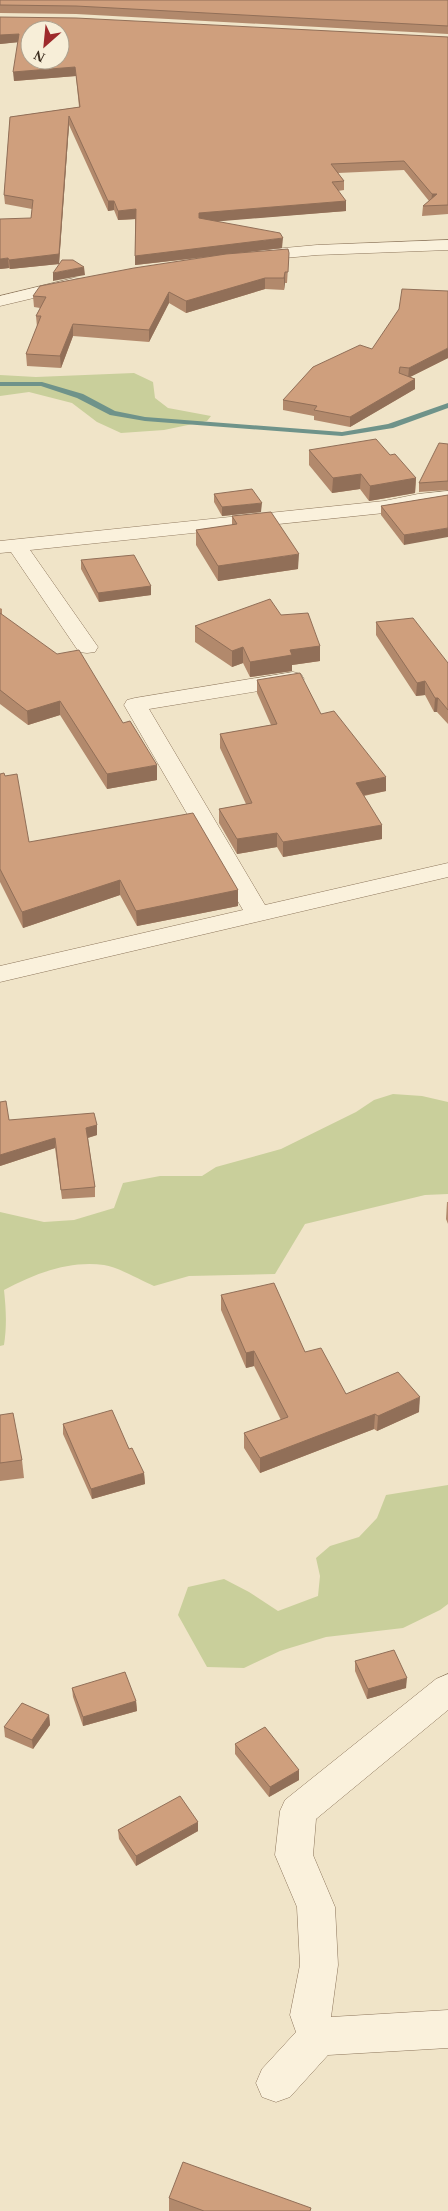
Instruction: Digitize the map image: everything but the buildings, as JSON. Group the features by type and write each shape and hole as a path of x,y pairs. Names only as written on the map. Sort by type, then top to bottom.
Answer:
{"street":[{"path":"236,258 317,250 448,245"},
{"path":"0,301 92,279"},
{"path":"8,546 384,507 418,500 448,497"},
{"path":"8,546 87,647"},
{"path":"258,915 134,705 295,679"},
{"path":"0,974 448,870"},
{"path":"318,2037 310,2015 318,1965 316,1907 294,1855 298,1811 448,1689"},
{"path":"276,2083 318,2037 448,2028"}],"green space":[{"path":"134,373 153,382 155,398 168,408 211,416 207,421 164,430 121,433 97,422 72,403 29,392 0,396 0,375 36,377"},
{"path":"393,1094 422,1096 448,1102 448,1194 425,1195 305,1224 275,1274 189,1276 154,1286 104,1265 65,1266 40,1274 4,1290 6,1331 4,1345 0,1346 0,1212 44,1222 74,1220 114,1208 123,1183 160,1176 202,1176 216,1167 281,1149 356,1112 374,1100"},
{"path":"448,1485 448,1604 440,1610 403,1628 326,1637 280,1651 244,1668 207,1667 178,1615 188,1587 224,1579 249,1592 278,1611 318,1596 320,1576 316,1558 330,1546 359,1537 377,1518 386,1495"}],"waterway":[{"path":"0,384 42,384 80,396 113,413 145,419 342,434 390,426 448,405"}]}
